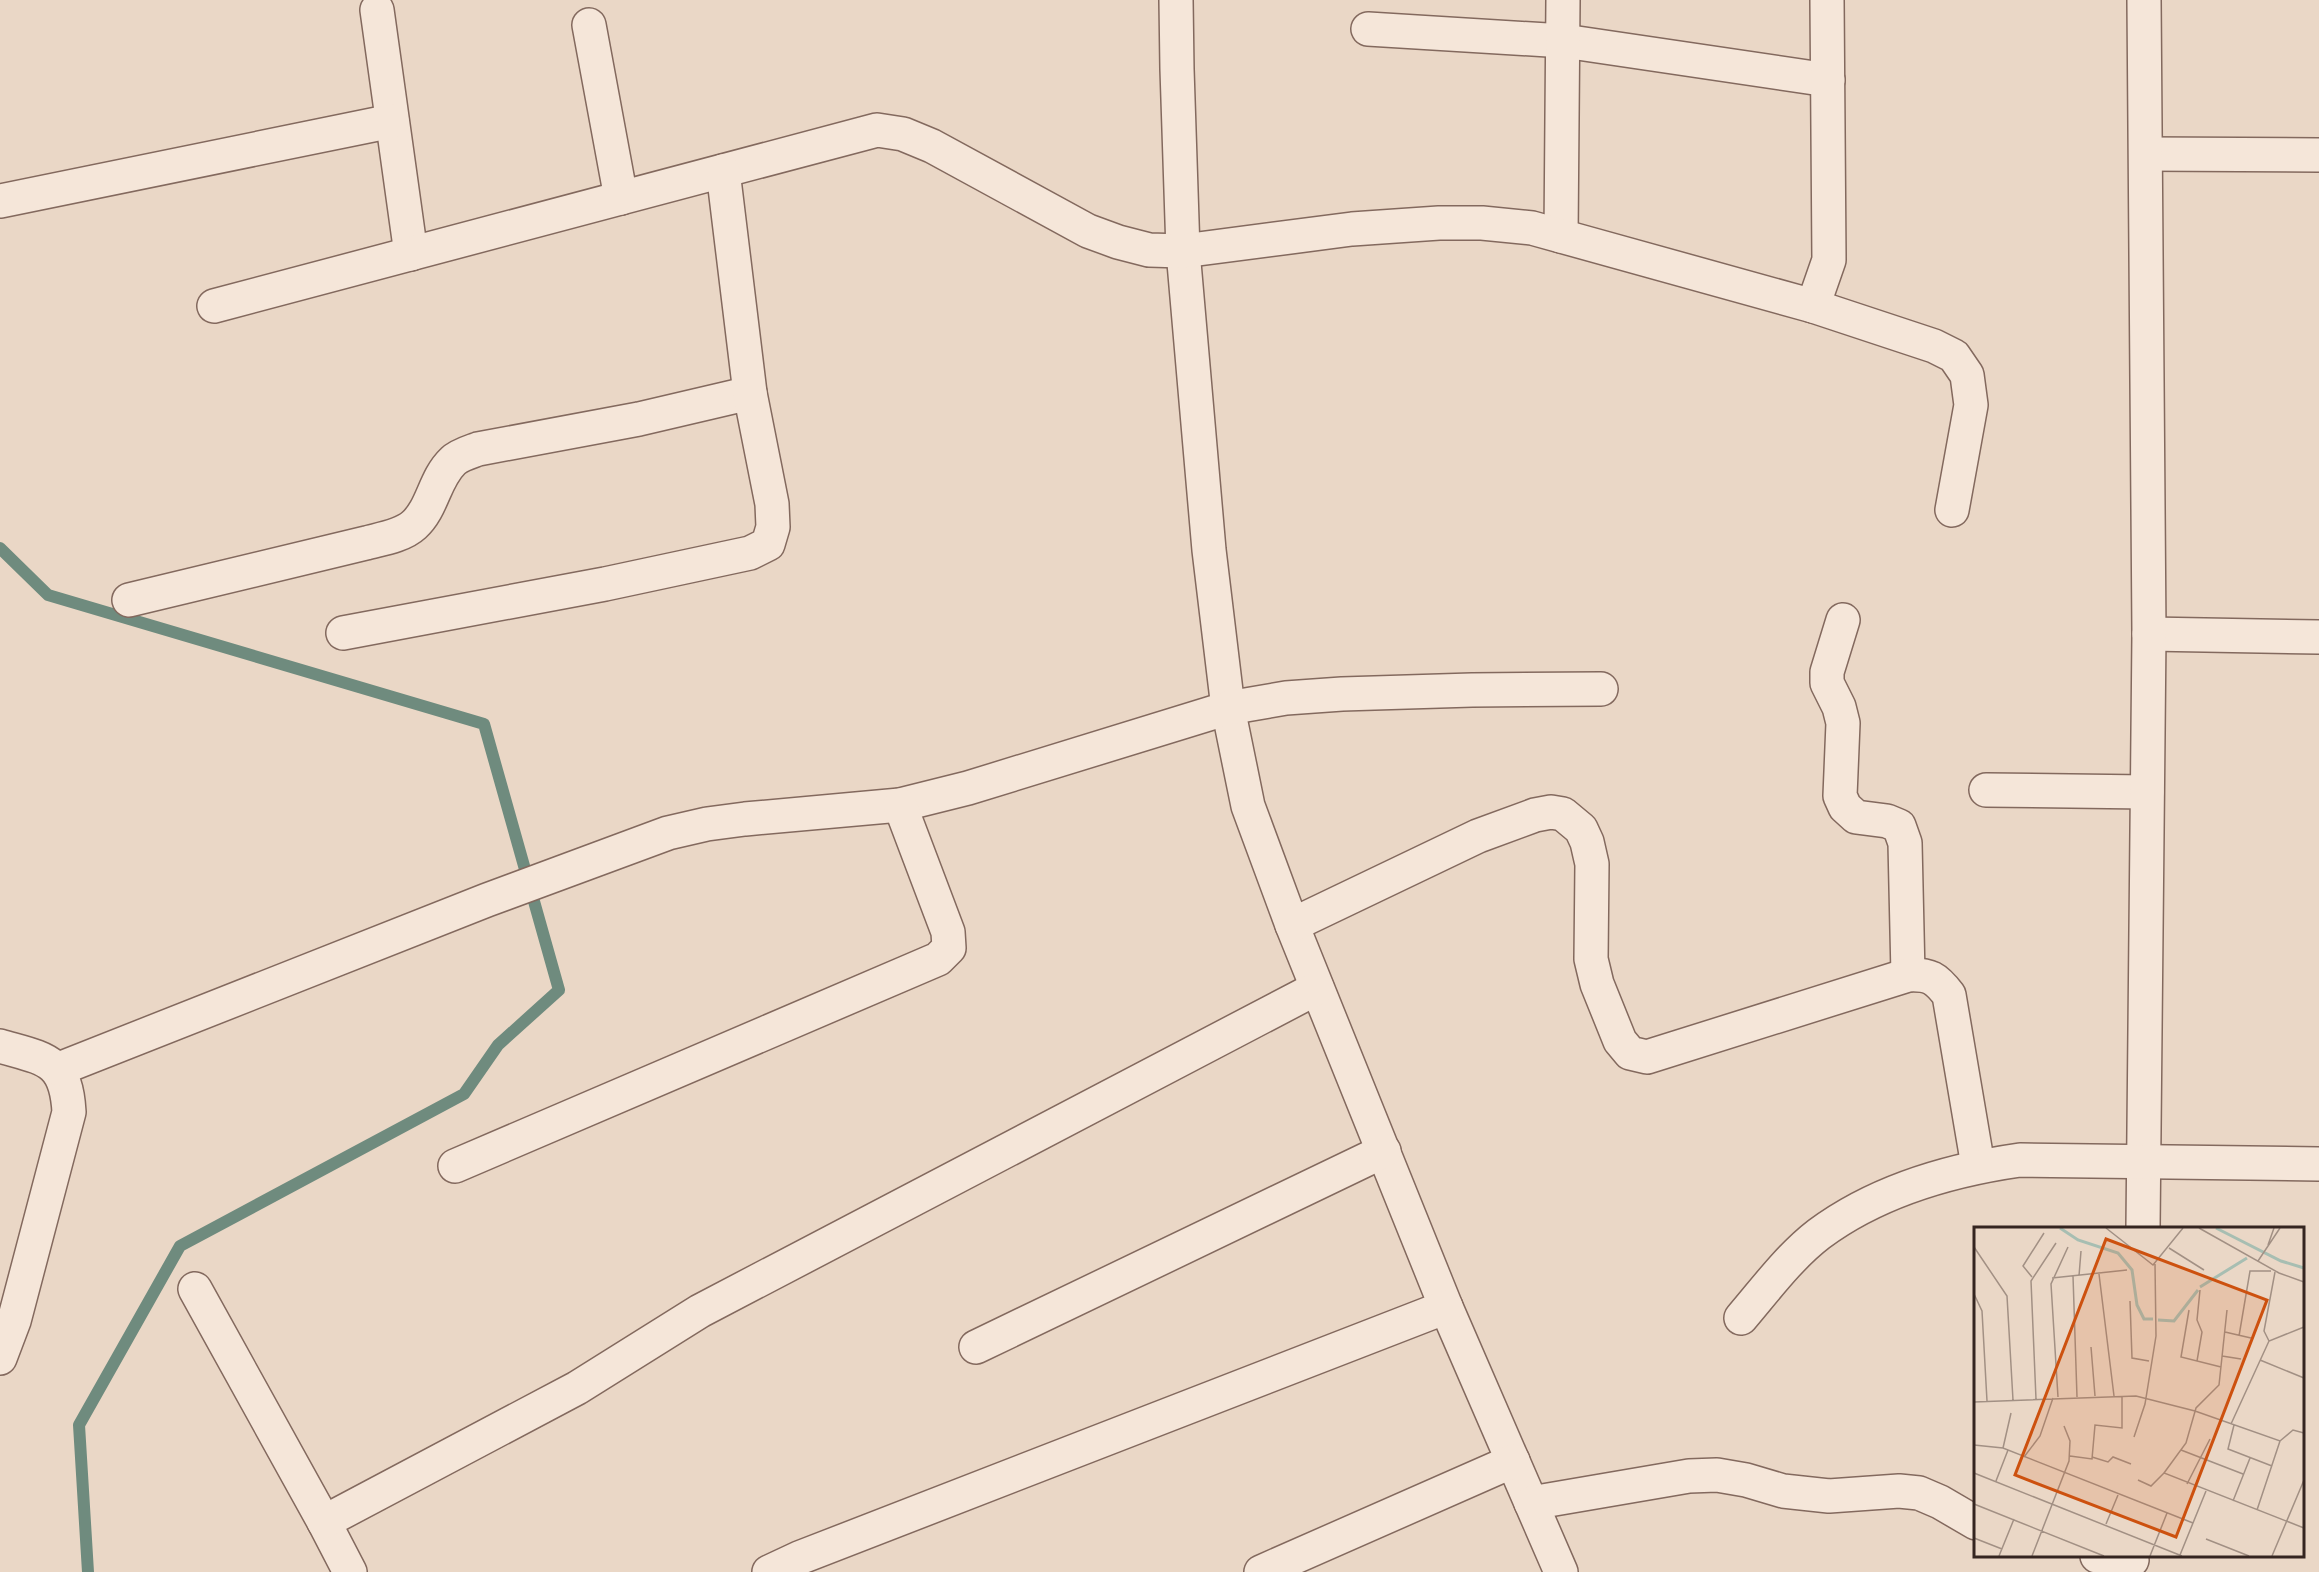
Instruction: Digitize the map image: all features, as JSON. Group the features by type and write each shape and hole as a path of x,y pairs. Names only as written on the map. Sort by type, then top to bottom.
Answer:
{"street":[{"path":"1176,0 1183,251 1209,550 1228,708 1248,806 1292,925 1446,1307 1561,1572"},
{"path":"1561,236 1563,0"},
{"path":"1813,306 1829,260 1827,0"},
{"path":"2143,1227 2149,634 2144,0"},
{"path":"377,10 411,254"},
{"path":"589,25 621,198"},
{"path":"1368,29 1564,41 1828,80"},
{"path":"0,201 392,121"},
{"path":"214,306 877,130 903,134 932,146 1088,231 1149,250 1183,251 1352,229 1439,223 1482,223 1532,228 1813,306 1934,346 1954,356 1967,375 1971,405 1952,510"},
{"path":"2146,154 2319,155"},
{"path":"343,633 627,579 750,553 768,544 773,527 772,504 750,393 723,171"},
{"path":"129,600 366,543 413,527 425,512 440,476 454,460 478,449 639,419 750,393"},
{"path":"1843,620 1827,672 1827,683 1839,707 1843,723 1840,796 1845,807 1856,817 1887,821 1899,826 1905,843 1908,975"},
{"path":"2149,634 2319,637"},
{"path":"58,1069 487,900 668,833 707,824 900,805 968,788 1228,708 1286,698 1342,694 1601,689"},
{"path":"1986,790 2147,792"},
{"path":"456,1166 938,959 949,948 948,932 900,805"},
{"path":"1292,925 1478,836 1535,815 1551,812 1563,814 1581,829 1587,842 1592,864 1591,959 1600,994 1620,1041 1630,1053 1647,1057 1908,975 1926,975 1940,984 1949,995 1978,1166"},
{"path":"324,1522 577,1388 700,1311 1317,988"},
{"path":"0,1046 38,1057 58,1069 68,1090 69,1112 14,1321 0,1358"},
{"path":"976,1347 1383,1151"},
{"path":"1741,1318 1792,1259 1818,1235 1871,1203 1944,1175 1978,1166 2020,1160 2319,1164"},
{"path":"195,1289 350,1572"},
{"path":"769,1572 1446,1307"},
{"path":"1261,1572 1513,1461"},
{"path":"1531,1503 1689,1476 1717,1475 1746,1480 1783,1491 1821,1495 1899,1491 1920,1493 1974,1521"},
{"path":"2103,1557 2132,1562"}],"waterway":[{"path":"0,548 48,595 484,724 559,990 498,1045 464,1094 180,1246 79,1425 88,1572"}]}
